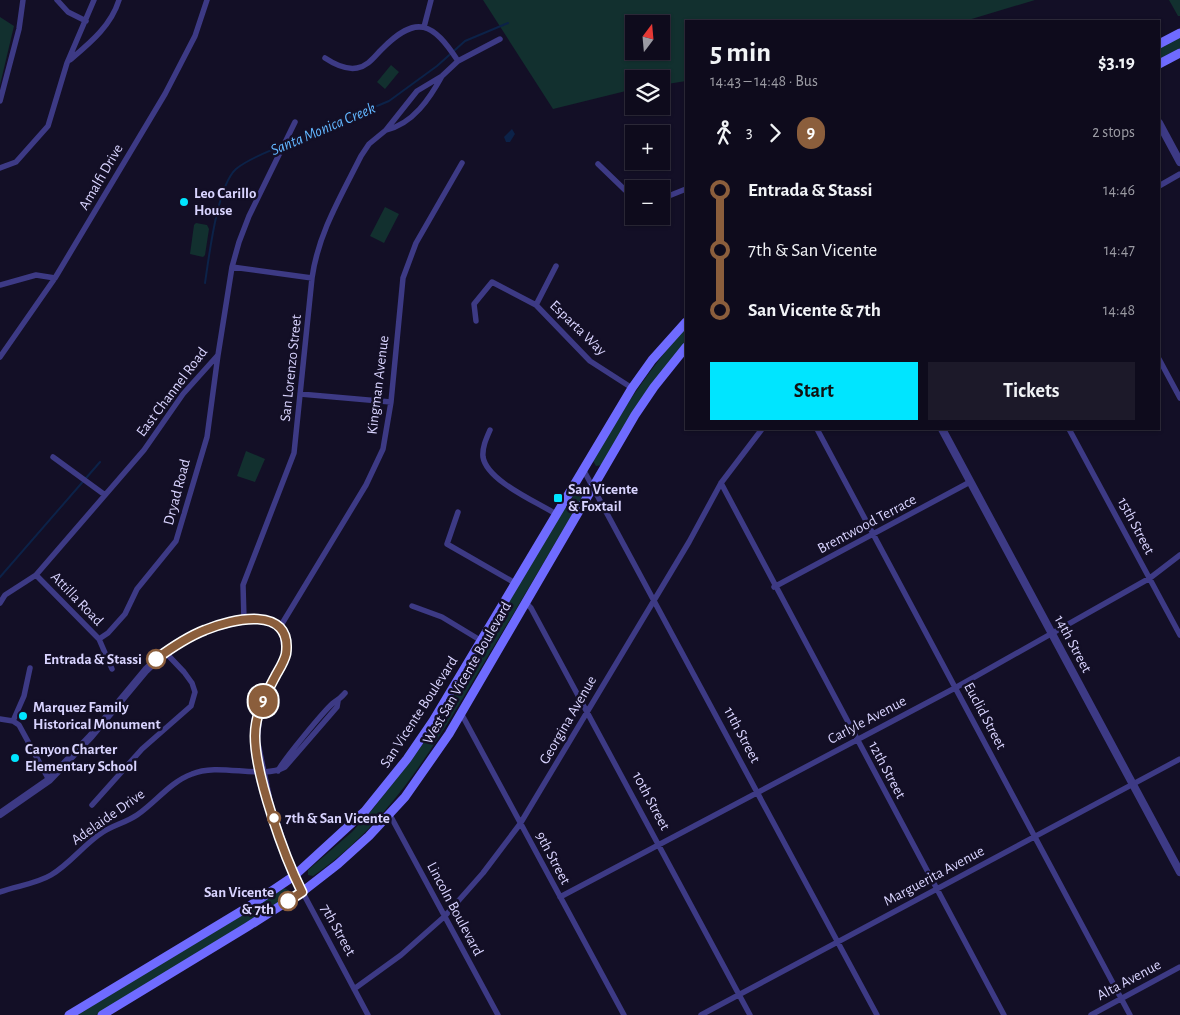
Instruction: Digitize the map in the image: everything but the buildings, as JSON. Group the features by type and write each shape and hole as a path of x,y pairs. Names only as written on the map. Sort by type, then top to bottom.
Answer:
{"main road":[{"path":"1160,43 1180,33"},
{"path":"1160,63 1180,53"},
{"name":"San Vicente Boulevard","path":"69,1015 248,907 294,876 337,839 387,785 433,721 632,388 652,360 685,323"},
{"name":"West San Vicente Boulevard","path":"102,1015 302,892 354,851 390,814 434,757 654,387 685,348"}],"street":[{"path":"0,101 19,29 23,0"},
{"path":"57,0 68,12 86,21"},
{"path":"0,168 16,162 48,126 67,64 94,0"},
{"path":"67,64 98,36 119,0"},
{"name":"Amalfi Drive","path":"0,357 55,278 164,94 195,36 207,0"},
{"path":"424,27 431,0"},
{"path":"324,58 348,68 364,66 406,30 424,27 435,31 443,38 458,61"},
{"name":"San Lorenzo Street","path":"244,620 242,585 294,453 312,278 317,248 323,232 353,171 369,144 386,130 418,91 442,76 458,61 500,39"},
{"name":"San Lorenzo Street","path":"386,130 411,119 434,92 442,76"},
{"name":"East Channel Road","path":"0,602 6,595 36,574 144,450 183,394 218,355 232,267 249,216 294,122"},
{"path":"1160,125 1180,162"},
{"name":"Kingman Avenue","path":"280,628 376,465 384,442 391,402 405,270 416,243 462,163"},
{"path":"598,164 625,190"},
{"path":"1160,185 1180,174"},
{"path":"670,195 685,189"},
{"path":"536,305 556,266"},
{"path":"232,267 312,278"},
{"path":"0,285 36,275 55,278"},
{"name":"Esparta Way","path":"476,321 474,304 492,282 536,305 590,361 632,388"},
{"name":"Dryad Road","path":"99,639 108,633 125,614 137,588 176,541 207,436 218,355"},
{"path":"1160,360 1180,398"},
{"path":"300,394 391,402"},
{"path":"490,430 484,445 483,456 491,474 556,514"},
{"name":"Georgina Avenue","path":"354,989 401,955 445,916 483,873 520,824 721,483 761,430"},
{"name":"Euclid Street","path":"818,430 1130,1015"},
{"name":"14th Street","path":"943,430 1180,872"},
{"name":"15th Street","path":"1070,430 1180,635"},
{"path":"52,457 105,495"},
{"name":"11th Street","path":"583,469 876,1015"},
{"name":"Brentwood Terrace","path":"774,587 873,536 970,482"},
{"name":"12th Street","path":"721,483 774,587 1004,1015"},
{"path":"458,512 447,544 515,583"},
{"name":"Carlyle Avenue","path":"560,897 955,688 1150,578 1180,555"},
{"name":"Attilla Road","path":"36,574 99,639 112,668"},
{"name":"10th Street","path":"525,602 531,608 588,711 750,1015"},
{"path":"412,606 442,617 480,640"},
{"path":"0,814 49,780 91,736 146,670 165,652 206,629 244,620 265,619 280,628"},
{"name":"7th Street","path":"280,628 286,646 284,660 263,702 256,724 256,740 261,772 270,806 294,876 368,1015"},
{"path":"92,805 142,749 191,706 195,692 192,683 165,652"},
{"path":"13,720 24,696 30,668"},
{"name":"Adelaide Drive","path":"0,892 52,875 103,832 139,814 175,783 191,774 201,771 278,771 285,767 310,734 337,707 338,701 345,694"},
{"name":"9th Street","path":"461,713 624,1015"},
{"path":"0,719 13,720 19,725 49,780"},
{"name":"Marguerita Avenue","path":"701,1015 1180,759"},
{"name":"Lincoln Boulevard","path":"390,814 498,1015"},
{"name":"Alta Avenue","path":"1091,1015 1180,967"}],"green space":[{"path":"483,0 1035,0 968,20 685,20 685,81 670,84 670,70 625,70 625,91 553,109"},
{"path":"1169,0 1180,0 1180,16 1178,16"},
{"path":"0,17 14,26 0,85"},
{"path":"1180,36 1180,48 1160,58 1160,46"},
{"path":"391,65 399,72 385,89 377,82"},
{"path":"385,207 399,214 384,243 370,236"},
{"path":"196,223 207,225 209,229 205,255 203,257 190,254 194,225"},
{"path":"685,328 685,342 602,465 596,466 593,461 647,375"},
{"path":"246,451 265,459 255,482 237,476"},
{"path":"576,489 583,496 452,717 412,776 367,830 313,876 308,875 308,870 352,832 372,810 428,737"},
{"path":"284,888 290,891 288,897 96,1015 76,1015"}],"water":[{"path":"512,129 515,134 510,142 506,142 504,137"}],"waterway":[{"name":"Santa Monica Creek","path":"286,144 389,101 437,66 465,41 508,23"},
{"name":"Santa Monica Creek","path":"205,283 215,223 229,178 236,169 246,162 281,146"},
{"name":"Santa Monica Creek","path":"0,577 100,462"}],"bus line":[{"name":"9","path":"156,659 183,641 206,629 227,623 255,618 273,622 280,628 284,637 286,654 259,710 255,734 261,772 270,806 294,876 302,892 288,901"}],"place":[{"name":"Leo Carillo House","path":"184,202"},
{"name":"San Vicente & Foxtail","path":"558,498"},
{"name":"Entrada & Stassi","path":"156,659"},
{"name":"Marquez Family Historical Monument","path":"23,716"},
{"name":"Canyon Charter Elementary School","path":"15,758"},
{"name":"7th & San Vicente","path":"274,818"},
{"name":"San Vicente & 7th","path":"288,901"}]}
